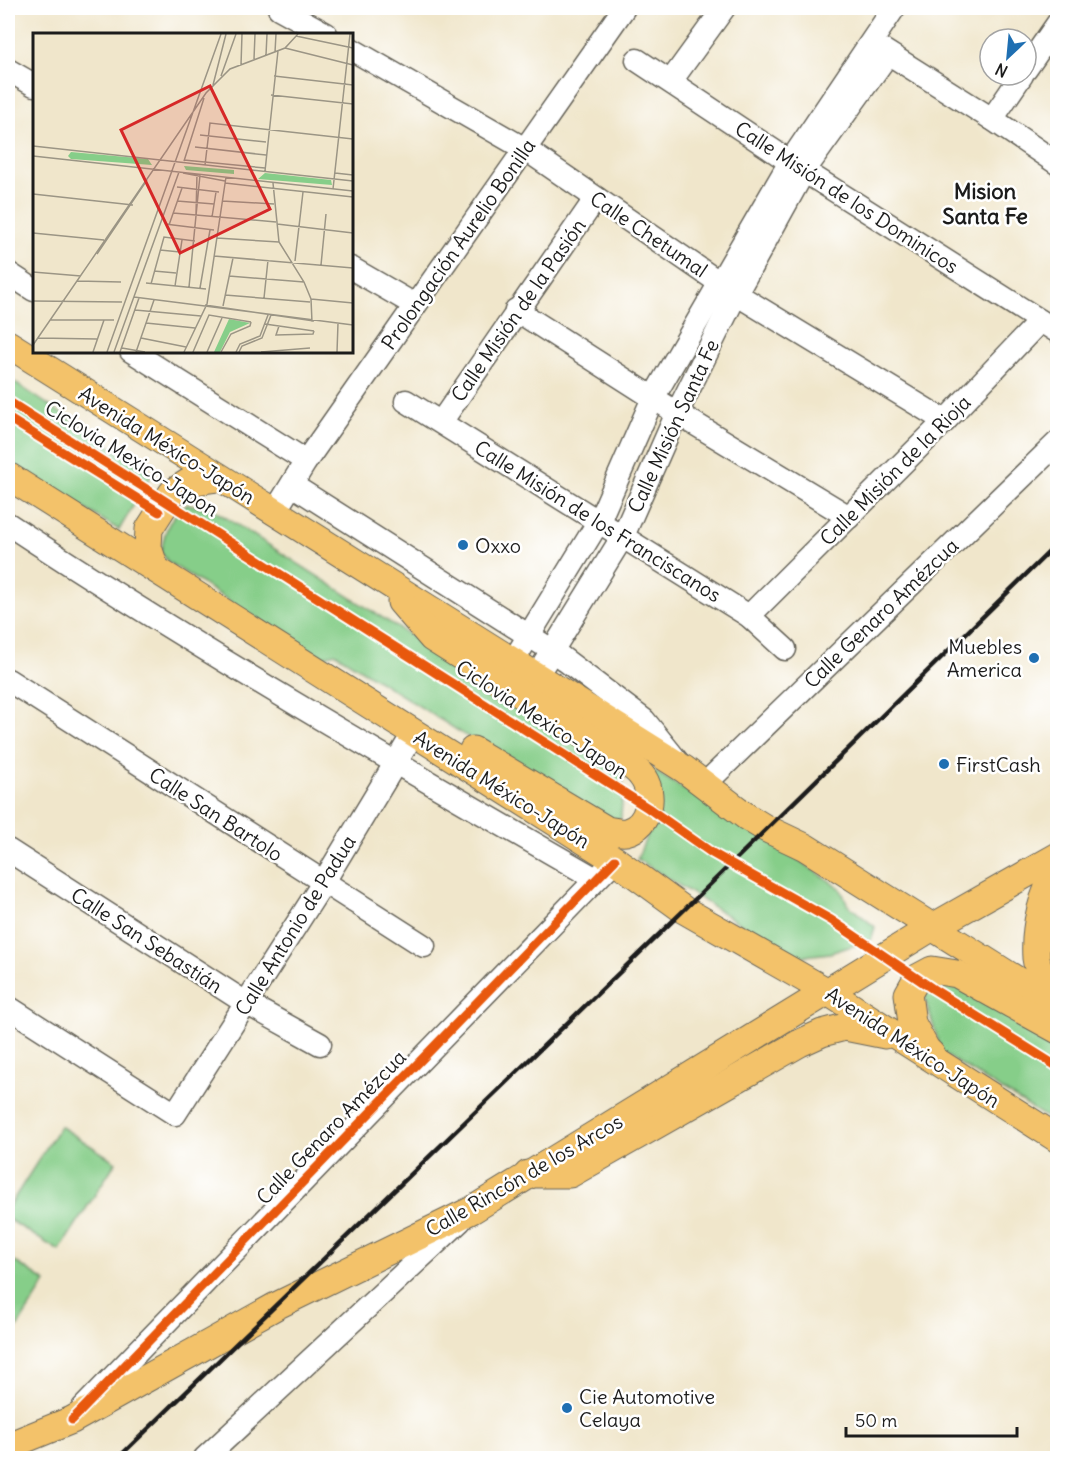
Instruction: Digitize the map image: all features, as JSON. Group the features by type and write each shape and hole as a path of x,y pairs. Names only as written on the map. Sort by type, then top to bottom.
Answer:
{"main road":[{"name":"Avenida México-Japón","path":"14,353 695,776 747,817 805,847 1052,1003"},
{"name":"Avenida México-Japón","path":"8,476 615,860 684,909 828,992 1058,1139"},
{"path":"155,568 148,546 149,529 172,493 189,482 218,478"},
{"path":"320,672 390,701 607,830 625,833 640,825 648,808 651,794 642,776 620,757 432,638 383,582"},
{"path":"1050,864 1048,884 1038,920 1036,959 1052,1003"},
{"name":"Calle Rincón de los Arcos","path":"8,1446 72,1420 276,1306 472,1210 931,928 1050,864"},
{"path":"944,1067 926,1049 916,1032 909,1004 908,994 917,978 932,970 957,974 1058,1030"},
{"path":"528,1174 570,1174 800,1043 822,1033 845,1027 900,1038"}],"street":[{"path":"279,8 324,33"},
{"name":"Prolongación Aurelio Bonilla","path":"274,513 306,461 624,8"},
{"path":"671,81 723,8"},
{"name":"Calle Misión Santa Fe","path":"512,663 599,521 653,398 728,288 797,166 879,48 894,8"},
{"path":"1038,52 1058,23"},
{"path":"879,48 992,119 1058,164"},
{"name":"Calle Chetumal","path":"352,50 525,149 728,288 945,421"},
{"name":"Calle Misión de los Dominicos","path":"637,60 797,166 1049,326"},
{"path":"8,70 33,84"},
{"path":"992,119 1014,87"},
{"name":"Calle Misión de la Pasión","path":"441,422 516,310 596,198"},
{"path":"352,269 416,305"},
{"path":"8,273 33,289"},
{"name":"Calle Misión Santa Fe","path":"536,677 623,536 728,288"},
{"path":"516,310 677,413 849,517"},
{"name":"Calle Misión de la Rioja","path":"748,616 945,421 1049,326"},
{"path":"133,352 306,461"},
{"name":"Calle Misión de los Franciscanos","path":"406,401 748,616 785,648"},
{"name":"Calle Genaro Amézcua","path":"695,776 1058,442"},
{"path":"292,484 553,651 644,720 695,776"},
{"path":"8,524 98,583 396,764 596,879"},
{"name":"Calle San Bartolo","path":"8,680 424,946"},
{"name":"Calle Antonio de Padua","path":"8,1007 175,1114 323,883 414,734"},
{"path":"1050,864 1058,844"},
{"name":"Calle San Sebastián","path":"8,850 246,1002 320,1044"},
{"name":"Calle Genaro Amézcua","path":"72,1420 615,860"},
{"path":"205,1458 472,1210"}],"green space":[{"path":"8,378 152,474 119,530 8,461"},
{"path":"188,504 214,510 620,770 623,782 621,818 615,822 593,816 335,653 319,658 168,562 161,552 166,530 176,513"},
{"path":"651,769 782,849 840,888 848,905 875,927 871,940 830,953 797,957 782,950 637,859 648,833"},
{"path":"940,980 953,982 1057,1050 1057,1124 942,1053 925,999 930,985"},
{"path":"60,1126 116,1162 59,1251 8,1219 8,1208"},
{"path":"8,1257 46,1282 8,1342"}],"railway":[{"path":"118,1458 684,910 1058,543"}],"cycle path":[{"name":"Ciclovia Mexico-Japon","path":"8,401 648,808 712,853 831,920 933,989 1058,1067"},
{"path":"8,418 159,512"},
{"path":"72,1420 615,860"}],"place":[{"name":"Oxxo","path":"463,545"},
{"name":"Muebles America","path":"1034,658"},
{"name":"FirstCash","path":"944,764"},
{"name":"Cie Automotive Celaya","path":"567,1408"}],"district":[{"name":"Mision Santa Fe","path":"985,204"}]}
